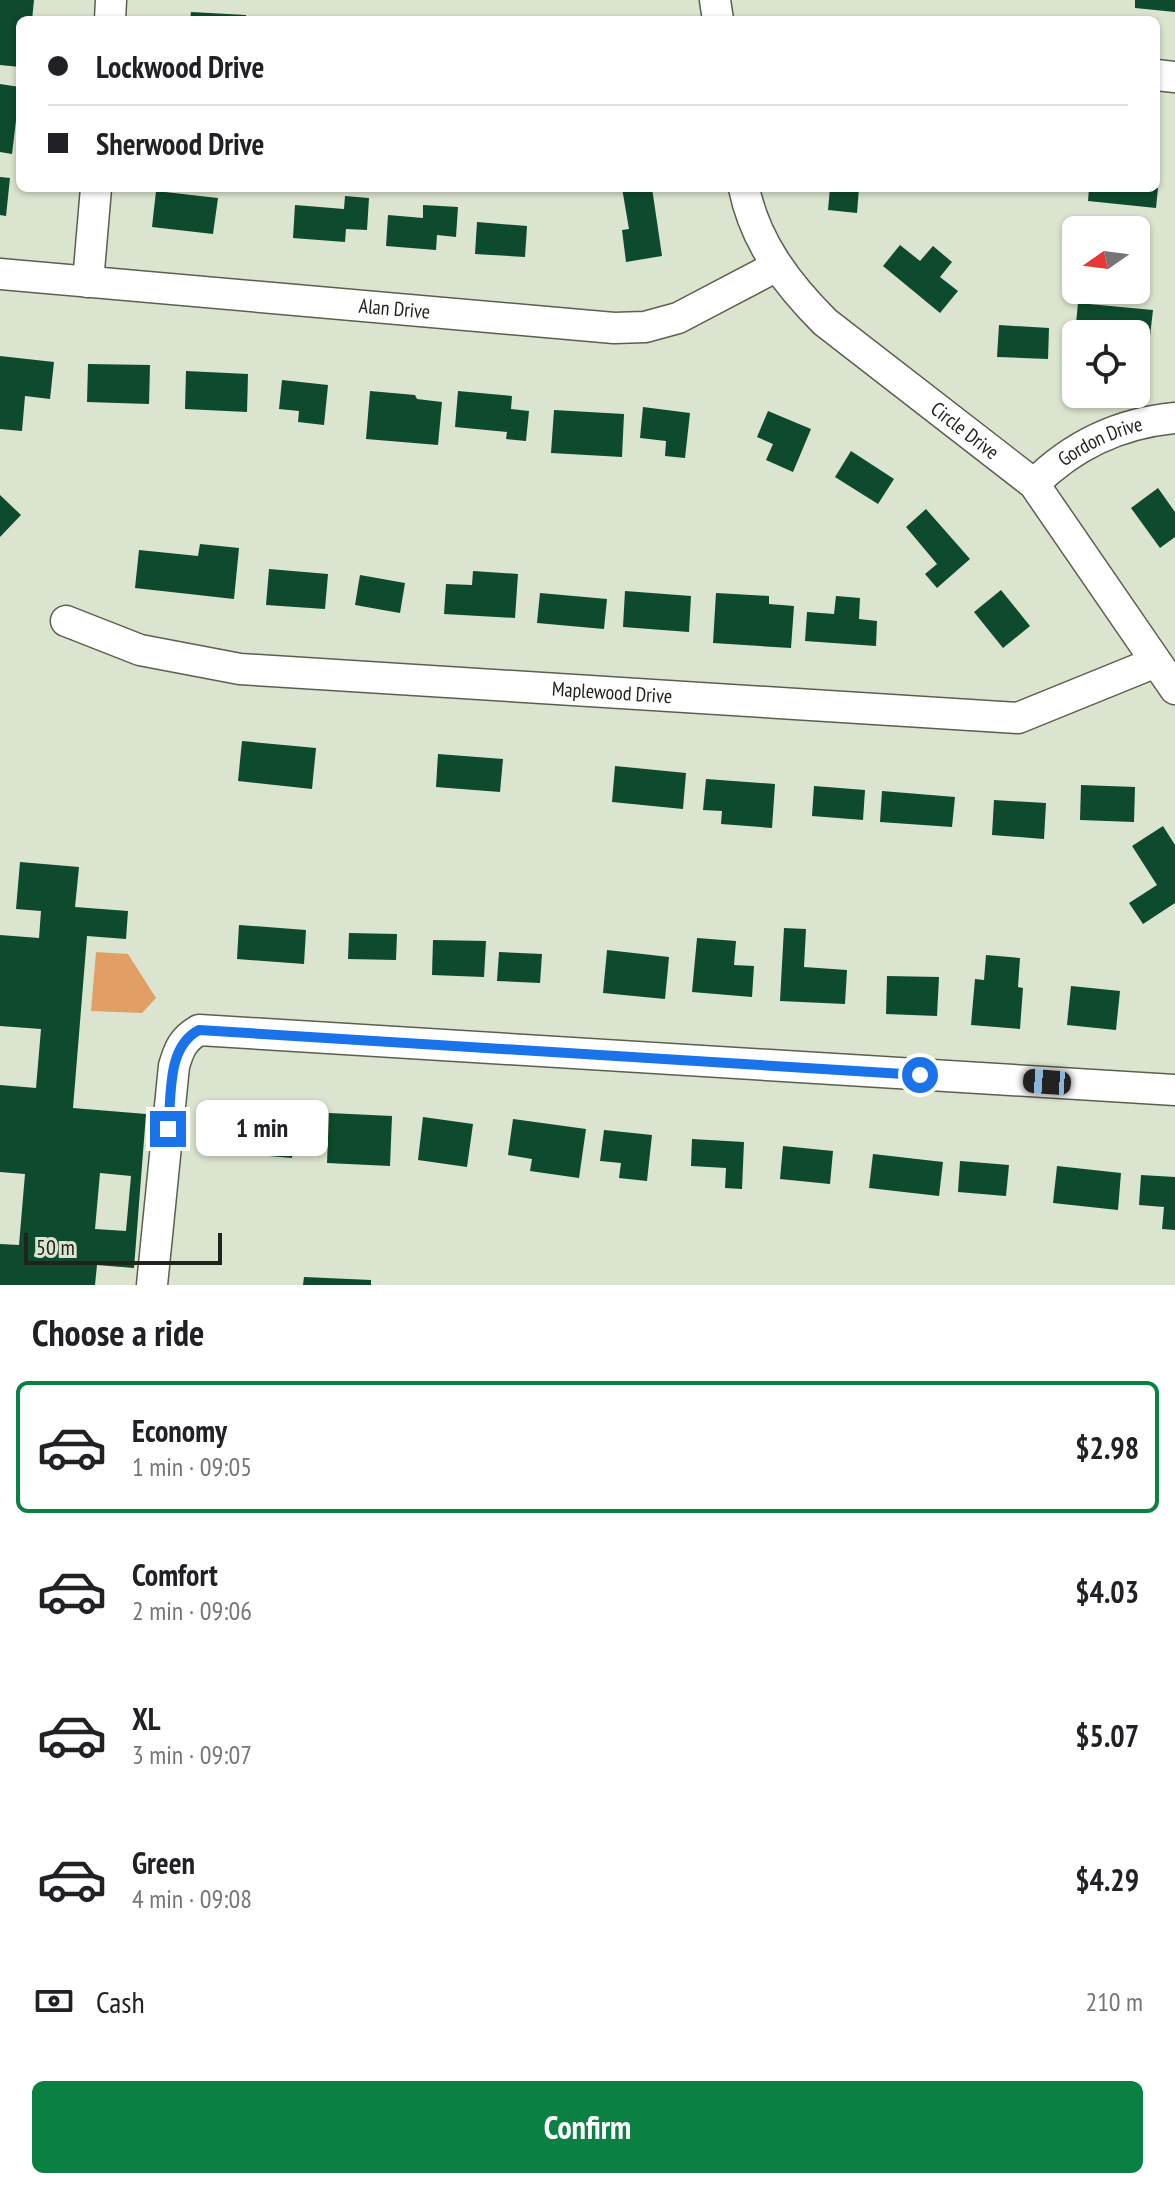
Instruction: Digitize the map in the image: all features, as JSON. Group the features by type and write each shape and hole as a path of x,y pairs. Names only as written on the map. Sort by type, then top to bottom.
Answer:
{"street":[{"path":"88,282 96,192"},
{"name":"Circle Drive","path":"745,192 760,236 796,293 825,322 1034,484 1175,689"},
{"name":"Alan Drive","path":"0,274 614,328 645,327 678,318 777,266"},
{"name":"Gordon Drive","path":"1034,484 1081,446 1104,435 1151,420 1175,418"},
{"name":"Maplewood Drive","path":"66,621 140,650 240,669 1018,718 1156,662"},
{"path":"152,1285 174,1066 180,1047 188,1036 199,1030 1175,1090"}],"shaded area":[{"path":"96,952 128,954 156,998 142,1013 91,1011"}],"building":[{"path":"0,0 34,0 32,16 16,16 16,67 0,65"},
{"path":"1135,0 1175,0 1175,12 1135,8"},
{"path":"191,12 246,15 246,16 190,16"},
{"path":"0,84 16,86 16,120 12,154 0,152"},
{"path":"0,177 10,178 6,216 0,215"},
{"path":"156,192 218,198 213,234 152,227"},
{"path":"623,192 653,192 662,256 626,262 622,230 629,229"},
{"path":"830,192 859,192 857,213 828,210"},
{"path":"1089,192 1158,192 1156,208 1088,201"},
{"path":"345,196 369,198 367,230 346,229 345,242 293,238 295,205 344,209"},
{"path":"423,205 458,207 456,237 437,235 436,250 386,246 388,215 423,218"},
{"path":"477,222 527,226 525,257 475,254"},
{"path":"900,245 920,261 933,246 952,262 940,277 958,291 940,313 883,266"},
{"path":"1078,304 1153,310 1150,336 1150,320 1076,320"},
{"path":"999,325 1049,328 1048,359 997,357"},
{"path":"0,356 54,362 50,399 25,396 22,431 0,429"},
{"path":"88,364 150,365 149,404 87,402"},
{"path":"186,371 248,374 247,412 185,409"},
{"path":"282,380 328,385 324,425 298,422 299,411 279,409"},
{"path":"370,391 415,395 417,399 442,402 438,445 366,439"},
{"path":"458,391 512,396 511,409 529,411 526,441 506,439 507,432 455,427"},
{"path":"643,407 690,413 685,458 665,456 666,441 640,438"},
{"path":"554,410 624,414 622,457 551,453"},
{"path":"768,411 811,429 793,472 766,460 773,444 757,437"},
{"path":"851,451 894,479 878,504 835,477"},
{"path":"1158,488 1175,512 1175,537 1160,548 1131,508"},
{"path":"0,495 21,515 0,537"},
{"path":"926,509 970,559 937,588 925,574 937,564 906,527"},
{"path":"200,544 239,548 234,599 135,588 139,550 198,556"},
{"path":"269,569 328,574 325,609 266,605"},
{"path":"473,571 518,574 515,618 444,614 446,584 472,585"},
{"path":"360,575 405,583 400,613 355,605"},
{"path":"1001,590 1030,626 1003,648 974,612"},
{"path":"625,591 691,596 689,632 623,627"},
{"path":"540,593 607,599 604,629 537,623"},
{"path":"716,593 769,596 769,604 794,606 791,648 713,643"},
{"path":"836,596 860,598 859,619 877,621 876,646 805,641 807,612 834,614"},
{"path":"242,741 316,748 312,789 238,781"},
{"path":"438,754 503,759 500,792 436,787"},
{"path":"615,766 686,773 683,809 612,802"},
{"path":"706,779 775,784 772,828 721,824 722,811 703,810"},
{"path":"1081,785 1135,787 1134,822 1080,820"},
{"path":"814,786 865,790 863,820 812,816"},
{"path":"882,791 955,797 952,827 880,822"},
{"path":"994,800 1046,803 1044,839 992,835"},
{"path":"1163,826 1175,845 1175,903 1143,924 1129,903 1157,885 1132,846"},
{"path":"20,862 79,867 75,907 128,911 126,939 87,936 73,1108 146,1114 134,1268 97,1265 95,1285 0,1285 0,1244 19,1245 25,1174 0,1172 0,1085 36,1088 41,1029 0,1026 0,935 39,938 41,911 16,909","holes":["100,1173 131,1176 126,1231 95,1229"]},
{"path":"239,925 306,930 304,964 237,959"},
{"path":"784,928 806,929 804,967 847,970 845,1004 780,1001"},
{"path":"349,933 397,934 396,960 348,959"},
{"path":"697,938 736,941 734,965 754,966 752,997 692,992"},
{"path":"433,940 486,941 484,977 432,975"},
{"path":"607,950 669,957 665,999 603,993"},
{"path":"499,952 542,954 540,983 497,981"},
{"path":"986,955 1020,958 1018,987 1023,988 1020,1029 971,1025 975,979 984,980"},
{"path":"887,976 939,977 937,1016 886,1014"},
{"path":"1071,986 1120,991 1116,1030 1067,1025"},
{"path":"239,1101 317,1107 315,1144 293,1142 292,1158 269,1156 271,1133 237,1130"},
{"path":"329,1113 392,1116 390,1166 327,1163"},
{"path":"423,1117 473,1124 467,1167 418,1160"},
{"path":"513,1119 586,1129 579,1178 530,1171 532,1159 508,1155"},
{"path":"604,1130 652,1135 647,1181 619,1178 621,1163 600,1161"},
{"path":"692,1139 744,1142 742,1189 725,1188 726,1168 691,1166"},
{"path":"783,1146 833,1151 830,1184 780,1179"},
{"path":"873,1154 943,1162 939,1196 869,1188"},
{"path":"960,1161 1009,1165 1006,1196 958,1192"},
{"path":"1057,1166 1121,1173 1118,1210 1053,1203"},
{"path":"1141,1175 1175,1177 1175,1230 1162,1229 1164,1207 1139,1205"},
{"path":"304,1277 371,1280 371,1285 303,1285"}],"route":[{"path":"168,1129 174,1066 180,1047 188,1036 199,1030 920,1075"}]}
